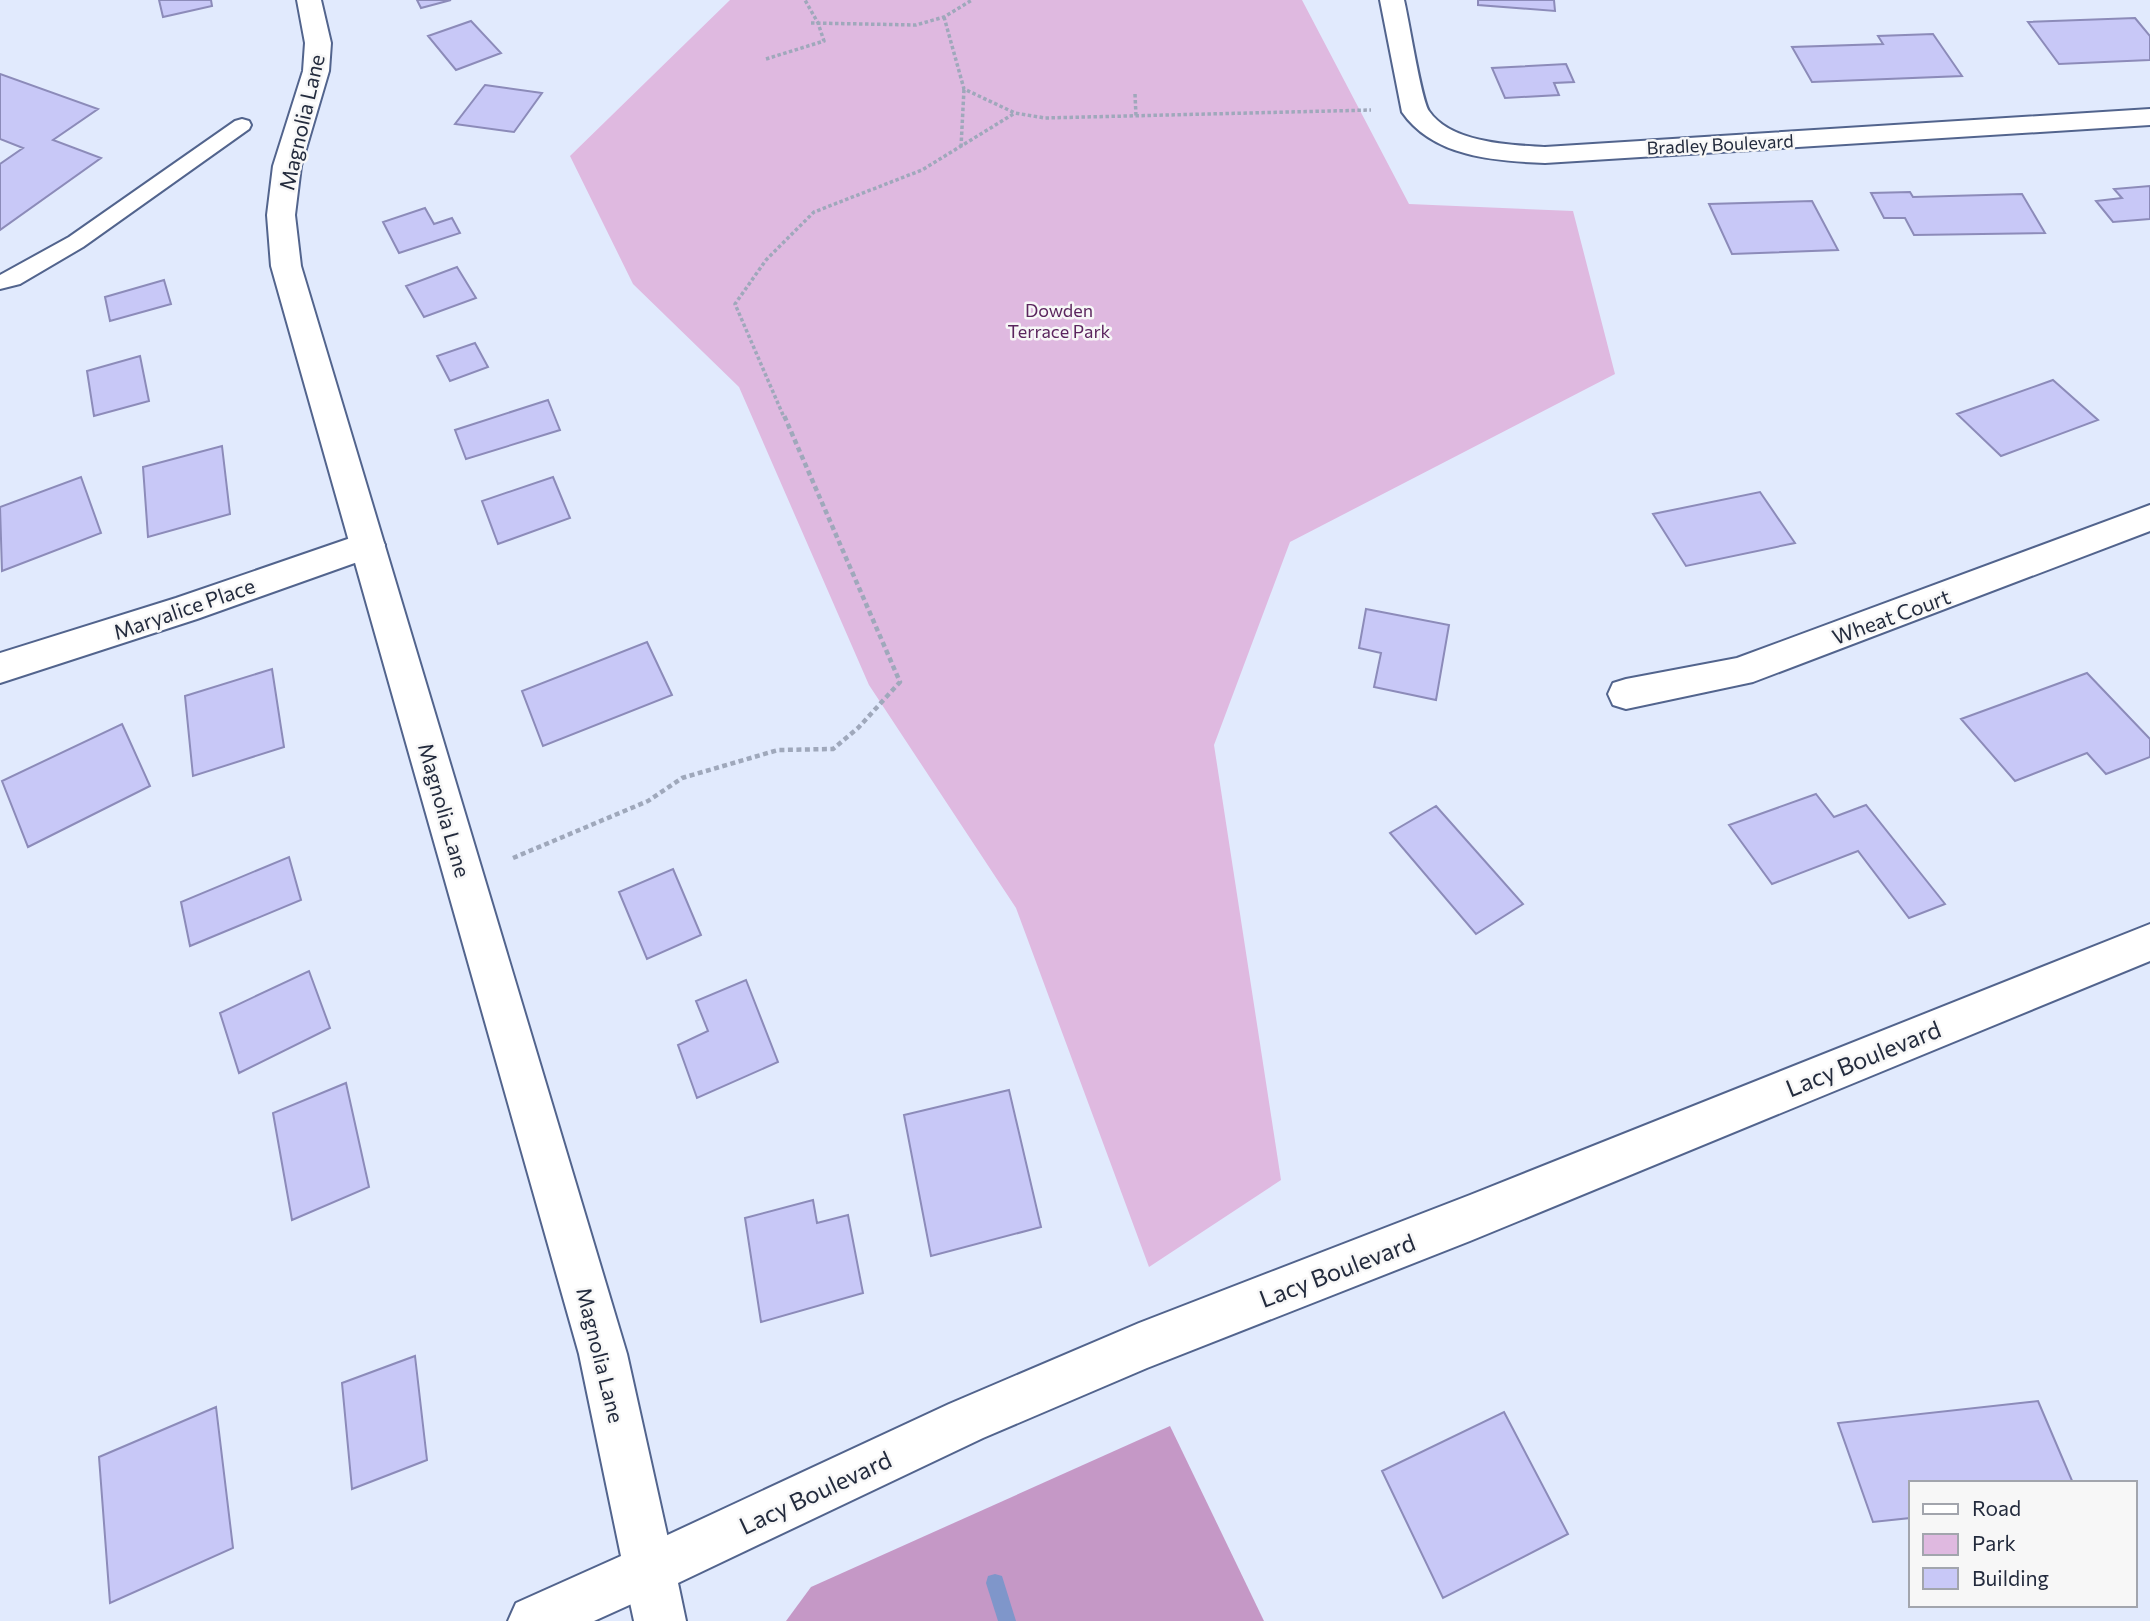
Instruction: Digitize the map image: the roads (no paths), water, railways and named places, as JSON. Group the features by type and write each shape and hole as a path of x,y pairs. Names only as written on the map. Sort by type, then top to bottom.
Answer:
{"street":[{"name":"Magnolia Lane","path":"309,0 318,43 316,71 287,166 281,215 286,266 603,1354 660,1621"},
{"name":"Bradley Boulevard","path":"1392,0 1415,113 1427,126 1447,138 1474,147 1512,154 1598,152 2150,117"},
{"name":"Wheat Court","path":"1626,694 1740,672 2150,518"},
{"name":"Maryalice Place","path":"0,668 185,609 368,545"},
{"name":"Lacy Boulevard","path":"534,1621 966,1421 1139,1347 1470,1218 2150,942"}],"lane":[{"path":"0,282 13,279 76,242 242,125"}],"waterway":[{"path":"995,1583 1007,1621"}],"park label":[{"name":"Dowden Terrace Park","path":"1059,320"}]}
